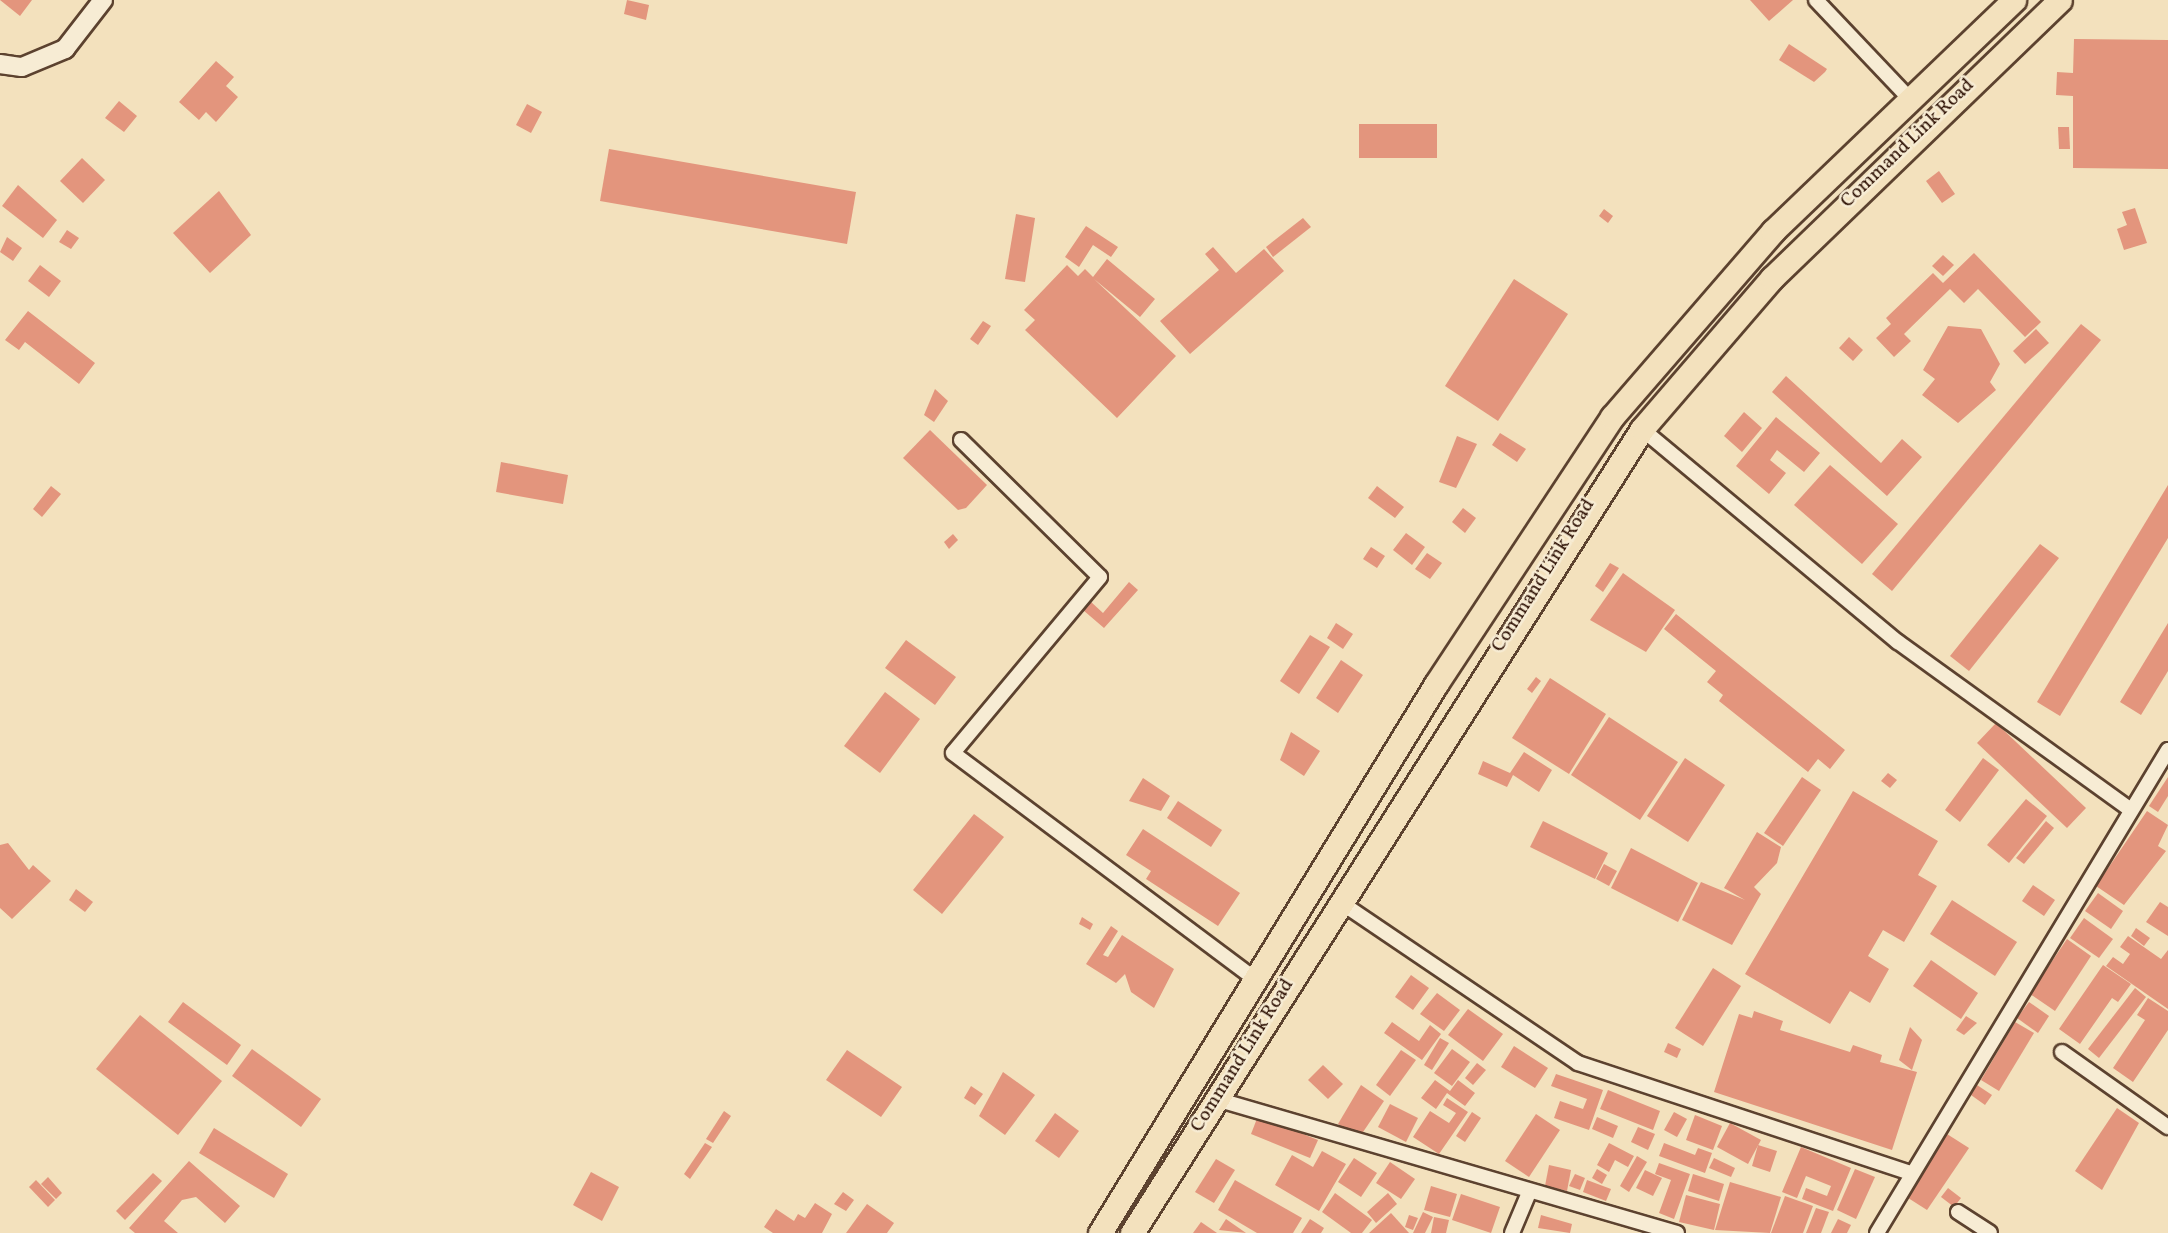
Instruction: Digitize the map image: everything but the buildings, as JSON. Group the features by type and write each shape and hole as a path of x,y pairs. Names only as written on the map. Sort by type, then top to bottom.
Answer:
{"main road":[{"name":"Command Link Road","path":"1100,1233 1436,684 1612,417 1773,232 2014,0"},
{"name":"Command Link Road","path":"1132,1233 1642,429 1799,251 2060,0"}],"street":[{"path":"0,64 22,67 65,49 103,0"},
{"path":"1816,0 1910,99"},
{"path":"1642,429 1898,642 2131,810"},
{"path":"961,440 1100,577 953,753 1255,979"},
{"path":"1877,1233 1910,1173 2168,750"},
{"path":"1340,902 1578,1063 1910,1173"},
{"path":"2062,1052 2168,1127"},
{"path":"1216,1098 1528,1195 1677,1233"},
{"path":"1512,1233 1528,1195"},
{"path":"1958,1212 1990,1233"}]}
